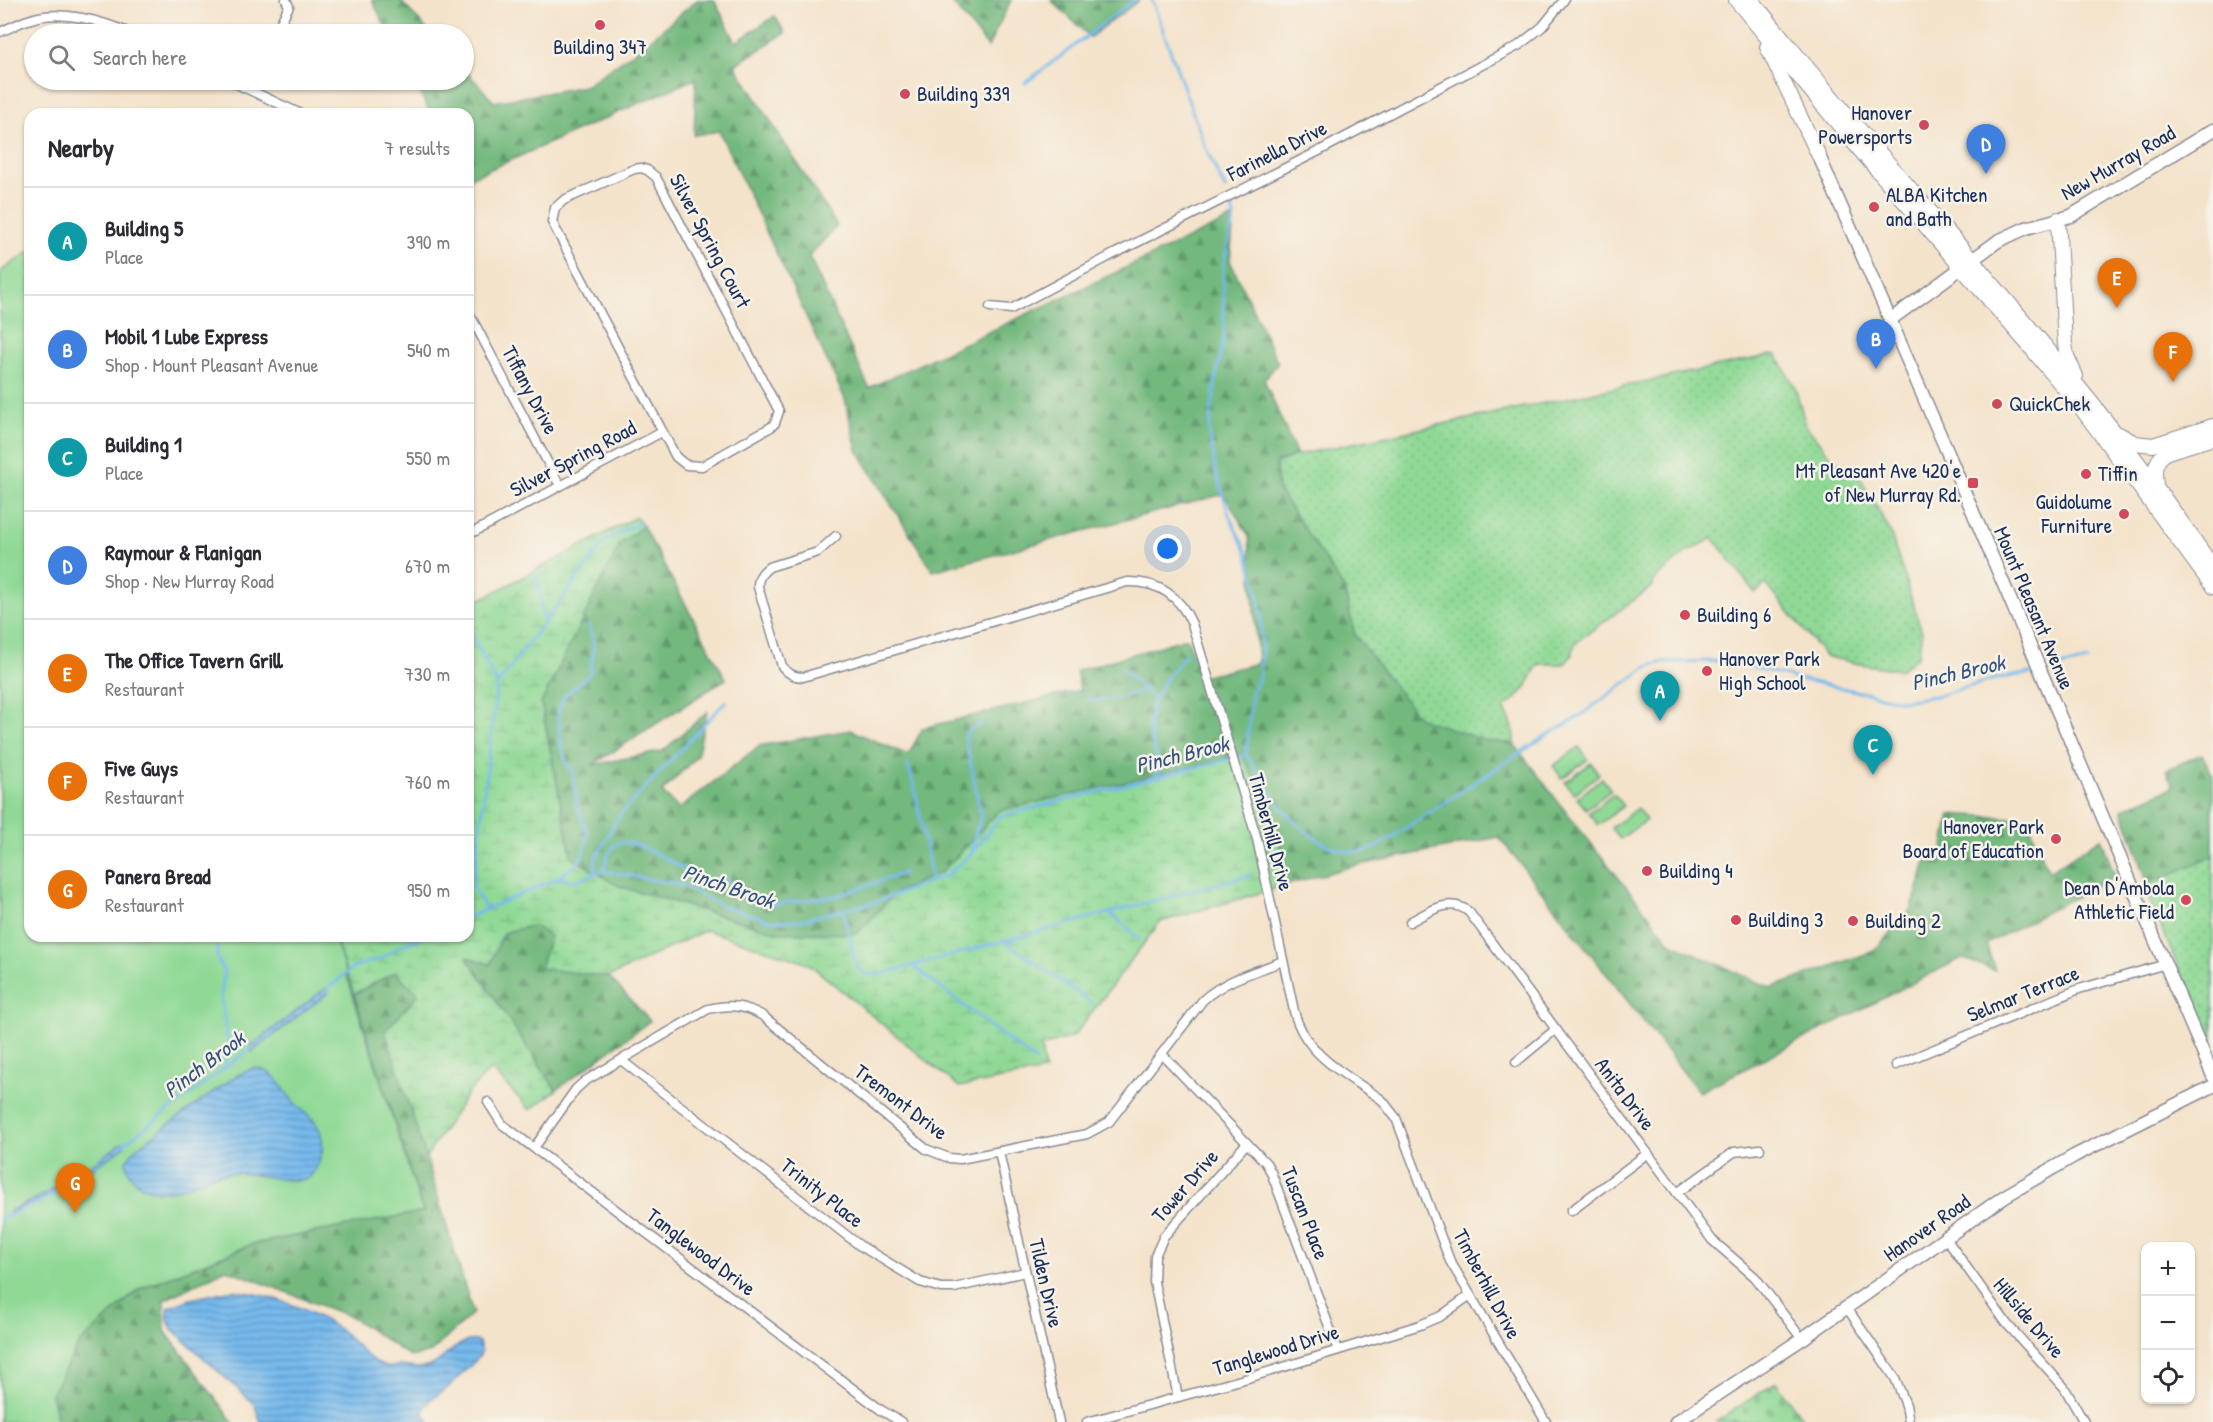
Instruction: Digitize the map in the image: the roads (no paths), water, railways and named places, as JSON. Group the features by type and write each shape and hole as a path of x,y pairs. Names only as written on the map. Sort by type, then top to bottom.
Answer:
{"main road":[{"path":"1736,0 1852,141 2090,401 2157,487 2213,567"},
{"path":"1752,0 1879,154 2084,412 2213,587"},
{"path":"1755,23 1819,156"},
{"path":"2058,219 2067,356 2090,401"},
{"path":"2114,431 2145,446 2213,426"},
{"path":"2157,487 2155,467 2161,456 2167,452 2213,438"}],"street":[{"path":"280,24 289,6 286,0"},
{"name":"Farinella Drive","path":"990,307 1011,309 1518,46 1542,27 1564,0"},
{"path":"0,32 30,19 50,16 110,24"},
{"path":"251,90 289,108"},
{"name":"New Murray Road","path":"1890,320 1998,241 2016,232 2071,216 2213,130"},
{"name":"Mount Pleasant Avenue","path":"1819,156 2213,1076"},
{"name":"Silver Spring Court","path":"641,168 656,177 779,411 771,428 702,466 694,467 681,462 662,432 552,222 555,208 564,200 641,168"},
{"name":"Tiffany Drive","path":"474,322 560,486"},
{"name":"Silver Spring Road","path":"474,532 662,432"},
{"name":"Timberhill Drive","path":"837,536 818,552 769,567 758,581 782,666 791,675 803,678 1127,582 1145,583 1161,588 1171,594 1187,613 1257,839 1297,1023 1307,1043 1320,1056 1382,1100 1396,1118 1450,1262 1546,1422"},
{"name":"Anita Drive","path":"1410,922 1446,905 1458,905 1466,909 1712,1240 1755,1276 1802,1339"},
{"name":"Tremont Drive","path":"534,1148 576,1089 585,1081 708,1009 720,1006 740,1006 752,1010 772,1023 926,1149 937,1155 960,1160 1088,1134 1099,1129 1115,1115 1203,1000 1214,990 1230,981 1283,961"},
{"name":"Selmar Terrace","path":"1896,1065 2079,989 2166,964"},
{"path":"1516,1062 1556,1029"},
{"name":"Tuscan Place","path":"1162,1054 1266,1163 1276,1181 1338,1350"},
{"name":"Trinity Place","path":"621,1060 859,1245 920,1282 941,1288 954,1288 1025,1272"},
{"name":"Hanover Road","path":"1676,1422 1802,1339 2005,1196 2046,1171 2213,1086"},
{"name":"Tanglewood Drive","path":"488,1102 502,1124 881,1410 901,1422"},
{"name":"Tower Drive","path":"1178,1397 1154,1282 1155,1256 1164,1236 1247,1143"},
{"path":"1677,1193 1734,1152 1760,1149"},
{"name":"Tilden Drive","path":"999,1152 1059,1422"},
{"path":"1571,1211 1648,1153"},
{"name":"Hillside Drive","path":"1945,1237 2007,1324 2064,1387 2084,1422"},
{"name":"Tanglewood Drive","path":"1087,1422 1338,1350 1431,1320 1441,1316 1469,1296"},
{"path":"1847,1308 1895,1378 1906,1405 1909,1422"}],"water":[{"path":"326,988 329,992 252,1052 250,1047"},
{"path":"253,1068 273,1075 293,1101 311,1117 318,1127 322,1150 317,1166 308,1179 287,1180 230,1173 207,1178 177,1190 166,1191 142,1186 132,1178 126,1161 136,1148 236,1076"},
{"path":"123,1142 125,1146 67,1187 10,1213 64,1184"},
{"path":"233,1290 275,1299 315,1315 346,1334 374,1361 387,1367 428,1367 454,1348 473,1340 479,1342 480,1356 449,1387 430,1400 424,1408 424,1415 430,1422 405,1422 392,1417 381,1422 261,1422 254,1404 169,1324 169,1307 191,1299"}],"waterway":[{"path":"1025,83 1135,0"},
{"path":"1152,0 1206,149 1225,189"},
{"path":"1231,203 1234,216 1223,266 1224,338 1209,430 1215,468 1229,515 1247,553 1261,614 1262,646 1259,678 1252,692 1246,755"},
{"path":"474,880 497,685 606,540 638,523"},
{"path":"536,574 544,622"},
{"path":"558,878 576,865 583,854 588,835 577,805 573,771 566,762 561,745 558,712 565,695 590,674 594,645 589,625"},
{"path":"474,638 497,685"},
{"path":"1157,776 1158,762 1152,741 1150,716 1157,693 1186,654"},
{"name":"Pinch Brook","path":"2051,669 2087,661"},
{"name":"Pinch Brook","path":"474,914 558,878 573,881 604,871 681,885 722,906 772,921 801,920 876,902 947,875 971,854 1001,816 1246,755 1276,801 1295,822 1329,846 1360,852 1377,847 1547,735 1574,720 1647,667 1663,662 1737,663 1794,678 1904,701 1940,695 1995,679 2032,673"},
{"path":"1123,669 1154,699"},
{"path":"1087,700 1116,698 1144,689"},
{"path":"594,875 596,858 618,817 726,701"},
{"path":"971,851 981,815 965,736 968,731 982,723"},
{"path":"908,765 932,880"},
{"path":"604,871 612,848 619,843 626,842 647,849 700,878 711,880 718,878 727,881 753,900 769,905 836,896 904,873"},
{"path":"843,910 857,967 865,974 877,975 1250,875"},
{"path":"474,890 486,908"},
{"path":"1110,913 1140,939"},
{"path":"1005,941 1091,1003"},
{"path":"218,942 217,958 224,971 221,998 228,1047 224,1069"},
{"name":"Pinch Brook","path":"325,991 354,967 383,958 400,946 411,942"},
{"path":"913,966 1035,1061"},
{"name":"Pinch Brook","path":"122,1145 253,1047"},
{"name":"Pinch Brook","path":"0,1219 42,1201 60,1190"}],"place":[{"name":"Building 347","path":"600,25"},
{"name":"Building 339","path":"905,94"},
{"name":"Hanover Powersports","path":"1924,125"},
{"name":"Raymour & Flanigan","path":"1986,174"},
{"name":"ALBA Kitchen and Bath","path":"1874,207"},
{"name":"The Office Tavern Grill","path":"2117,308"},
{"name":"Mobil 1 Lube Express","path":"1876,369"},
{"name":"Five Guys","path":"2173,382"},
{"name":"QuickChek","path":"1997,404"},
{"name":"Tiffin","path":"2086,474"},
{"name":"Mt Pleasant Ave 420'e of New Murray Rd.","path":"1973,483"},
{"name":"Guidolume Furniture","path":"2124,514"},
{"name":"Building 6","path":"1685,615"},
{"name":"Hanover Park High School","path":"1707,671"},
{"name":"Building 5","path":"1660,721"},
{"name":"Building 1","path":"1873,775"},
{"name":"Hanover Park Board of Education","path":"2056,839"},
{"name":"Building 4","path":"1647,871"},
{"name":"Dean D'Ambola Athletic Field","path":"2186,900"},
{"name":"Building 3","path":"1736,920"},
{"name":"Building 2","path":"1853,921"},
{"name":"Panera Bread","path":"75,1213"}]}
